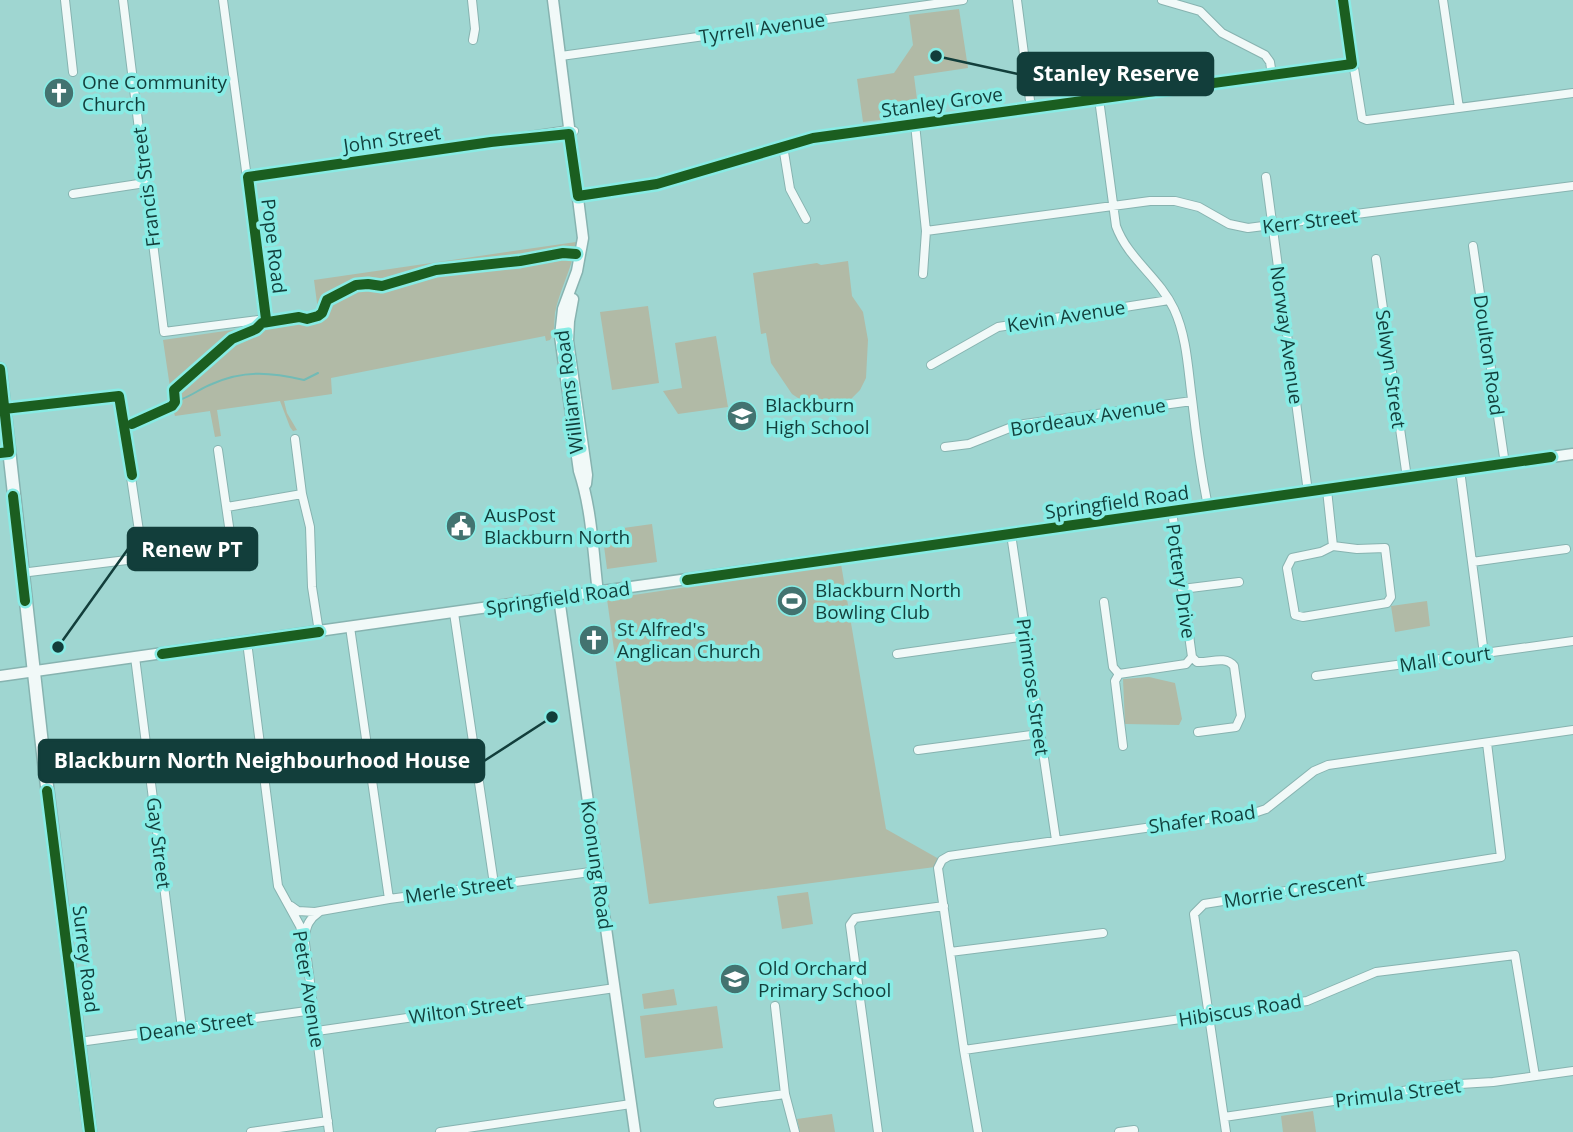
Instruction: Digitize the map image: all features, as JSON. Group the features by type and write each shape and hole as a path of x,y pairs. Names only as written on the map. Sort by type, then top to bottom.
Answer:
{"main road":[{"name":"Williams Road","path":"553,0 584,216 585,269 574,296 569,321 569,351 580,453 579,471 585,490 598,593"},
{"name":"Surrey Road","path":"0,369 21,573 90,1132"},
{"name":"Springfield Road","path":"0,676 1573,454"},
{"name":"Koonung Road","path":"559,598 635,1132"}],"street":[{"path":"65,0 73,72"},
{"name":"Francis Street","path":"123,0 164,332"},
{"name":"Pope Road","path":"164,332 266,318 223,0"},
{"path":"472,0 475,29 473,40"},
{"name":"Tyrrell Avenue","path":"561,56 962,0"},
{"path":"1017,0 1031,108"},
{"path":"1162,0 1200,11 1222,33 1265,55 1270,62 1272,75"},
{"path":"1343,0 1362,118 1367,120 1573,93"},
{"path":"1443,0 1459,108"},
{"name":"Stanley Grove","path":"581,195 657,184 813,138 1352,64"},
{"path":"1099,99 1116,226 1121,240 1169,300 1183,339 1208,507"},
{"path":"915,124 926,231 923,274"},
{"name":"John Street","path":"248,177 542,135 570,127"},
{"path":"783,146 790,189 806,219"},
{"name":"Norway Avenue","path":"1266,177 1308,492"},
{"path":"73,194 145,183"},
{"name":"Kerr Street","path":"926,231 1150,201 1175,201 1199,207 1228,224 1248,228 1573,186"},
{"name":"Doulton Road","path":"1474,246 1505,464"},
{"name":"Selwyn Street","path":"1376,259 1407,478"},
{"name":"Kevin Avenue","path":"931,365 998,327 1169,300"},
{"path":"4,409 120,396 143,558 21,573"},
{"name":"Bordeaux Avenue","path":"946,447 969,444 1017,425 1192,401"},
{"path":"295,439 302,494 310,527 312,587 320,632"},
{"path":"218,450 234,561"},
{"path":"1460,470 1484,654"},
{"path":"1327,490 1333,546"},
{"path":"227,508 302,494"},
{"name":"Pottery Drive","path":"1119,674 1186,664 1192,657 1172,511"},
{"name":"Primrose Street","path":"1012,534 1056,840"},
{"path":"1333,546 1385,548 1391,597 1387,603 1303,617 1295,615 1287,568 1292,558 1321,552 1333,546"},
{"path":"1472,562 1566,549"},
{"path":"1182,589 1239,582"},
{"path":"1104,602 1113,667 1119,674 1115,681 1123,746"},
{"path":"454,612 494,884"},
{"path":"350,627 389,899"},
{"path":"897,654 1026,636"},
{"name":"Mall Court","path":"1317,676 1573,641"},
{"name":"Peter Avenue","path":"247,642 278,886 300,926 305,943 329,1132"},
{"name":"Gay Street","path":"135,657 182,1028"},
{"path":"1192,657 1197,662 1224,659 1230,661 1234,666 1241,716 1236,727 1198,732"},
{"name":"Shafer Road","path":"942,860 949,856 1257,812 1266,810 1314,771 1328,765 1573,730"},
{"path":"918,750 1039,734"},
{"name":"Morrie Crescent","path":"1226,1132 1194,914 1204,904 1502,857 1487,743"},
{"path":"935,852 942,860 938,868 978,1132"},
{"name":"Merle Street","path":"288,904 299,911 321,911 389,899 598,871"},
{"path":"878,1132 850,925 855,918 944,906"},
{"path":"305,943 307,926 321,911"},
{"path":"950,952 1103,933"},
{"name":"Hibiscus Road","path":"964,1050 1307,1001 1376,972 1515,955 1535,1076"},
{"name":"Wilton Street","path":"317,1031 614,988"},
{"path":"775,1006 785,1094 795,1132"},
{"name":"Deane Street","path":"79,1042 314,1010"},
{"name":"Primula Street","path":"1224,1117 1444,1085 1573,1071"},
{"path":"718,1103 785,1094"},
{"path":"440,1132 631,1104"},
{"path":"251,1132 328,1121"},
{"path":"1119,1132 1134,1130"}],"green space":[{"path":"959,9 968,68 914,76 919,115 863,122 857,79 894,73 913,45 909,15"},
{"path":"576,242 557,304 554,331 550,340 546,341 545,336 331,378 332,394 284,401 287,413 297,430 293,431 280,401 217,410 221,436 215,437 210,411 175,416 173,409 134,427 133,420 172,401 163,340 281,323 280,316 318,311 314,280"},
{"path":"848,261 852,296 863,312 868,340 866,378 860,390 846,404 816,410 792,394 771,363 766,333 761,334 753,273"},
{"path":"648,306 659,383 612,390 600,312"},
{"path":"716,336 728,407 678,414 663,391 682,388 675,343"},
{"path":"652,524 657,562 607,569 602,531"},
{"path":"841,564 886,829 939,859 935,867 649,904 607,599"},
{"path":"1427,601 1430,626 1395,632 1391,606"},
{"path":"1149,677 1175,683 1182,719 1179,725 1125,724 1123,679"},
{"path":"808,892 813,924 782,929 777,896"},
{"path":"674,989 677,1005 644,1009 642,994"},
{"path":"717,1006 723,1048 645,1058 640,1016"},
{"path":"1313,1111 1316,1132 1283,1132 1281,1116"},
{"path":"832,1114 835,1132 800,1132 797,1119"}],"waterway":[{"path":"182,399 235,376 268,374 304,380 318,373"}],"cycle path":[{"path":"266,319 248,177 491,142 569,134 578,196 657,184 813,138 1352,64 1343,0"},
{"path":"132,424 172,406 175,402 174,390 232,339 256,329 262,323 318,316 327,300 356,285 382,286 436,270 520,261 563,253 576,254"},
{"path":"0,369 9,452 0,453"},
{"path":"4,409 119,396 132,475"},
{"path":"687,580 1551,457"},
{"path":"13,496 25,601"},
{"path":"162,654 319,632"},
{"path":"47,791 90,1132"}],"place":[{"name":"Stanley Reserve","path":"936,56"},
{"name":"One Community Church","path":"59,93"},
{"name":"Blackburn High School","path":"742,416"},
{"name":"AusPost Blackburn North","path":"461,526"},
{"name":"Blackburn North Bowling Club","path":"792,601"},
{"name":"St Alfred's Anglican Church","path":"594,640"},
{"name":"Renew PT","path":"58,647"},
{"name":"Blackburn North Neighbourhood House","path":"552,717"},
{"name":"Old Orchard Primary School","path":"735,979"}]}
